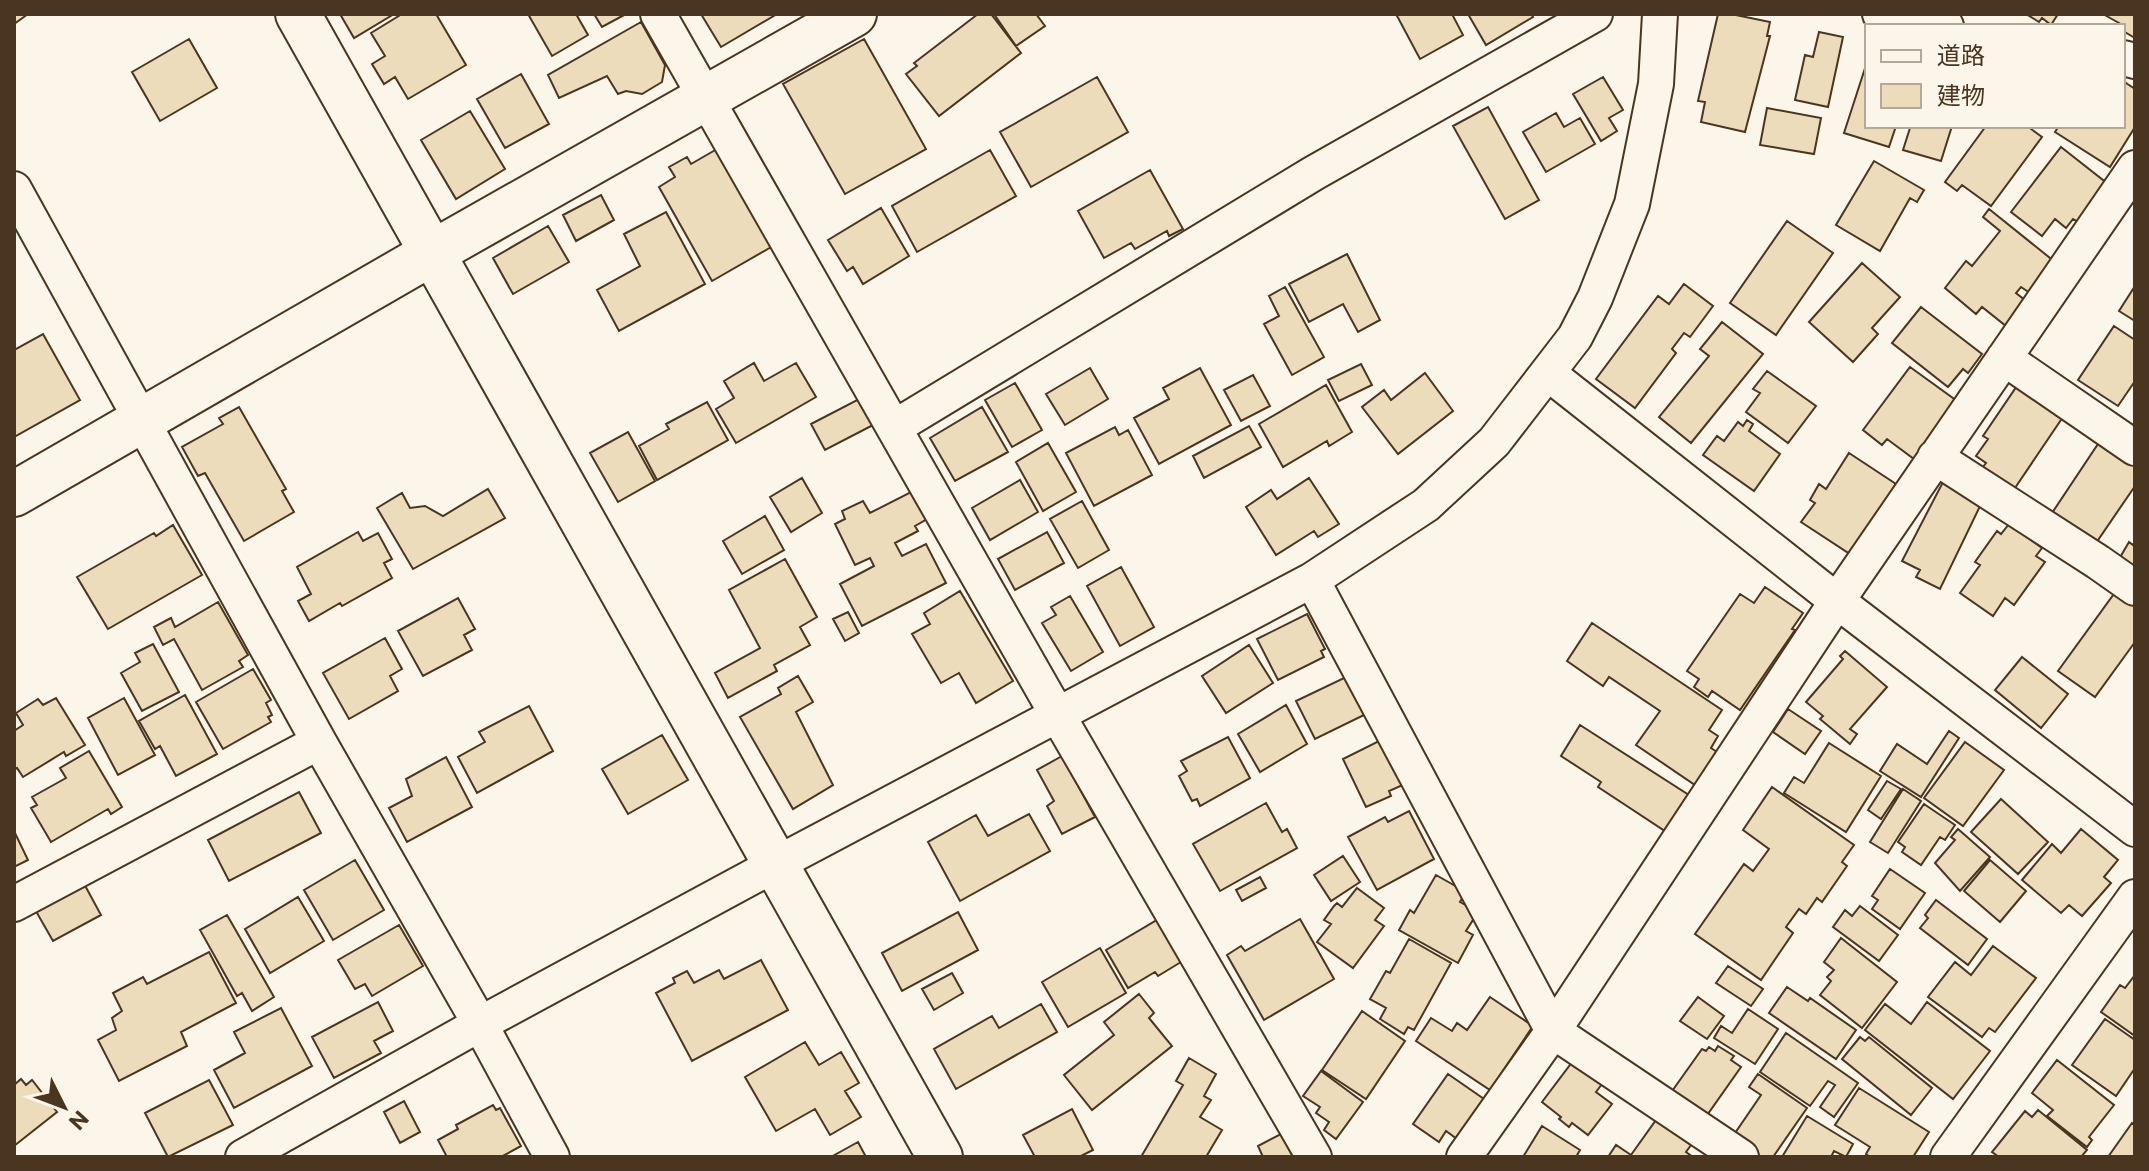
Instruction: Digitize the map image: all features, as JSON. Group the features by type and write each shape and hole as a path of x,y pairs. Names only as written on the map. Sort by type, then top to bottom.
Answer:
{"street":[{"path":"298,14 940,1157"},
{"path":"658,14 1314,1157"},
{"path":"14,494 854,14"},
{"path":"895,427 1314,173 1595,14"},
{"path":"243,1157 776,864 1312,580 1426,505 1494,442 1575,337 1595,298 1632,204 1656,84 1660,14"},
{"path":"1880,14 1935,24"},
{"path":"1464,1157 1553,1031 1837,601 2135,168"},
{"path":"14,189 552,1157"},
{"path":"2004,358 2135,448"},
{"path":"1549,374 1837,601 2135,829"},
{"path":"1935,457 2135,588"},
{"path":"1312,580 1553,1031 1741,1157"},
{"path":"14,904 319,742"},
{"path":"1948,1157 2129,920"}],"building":[{"path":"14,14 28,14 14,24"},
{"path":"340,14 394,14 354,38"},
{"path":"402,14 436,14 466,65 408,99 395,77 384,84 372,64 385,56 371,33"},
{"path":"528,14 576,14 588,35 552,56"},
{"path":"594,14 626,14 602,27"},
{"path":"701,14 777,14 721,47"},
{"path":"978,14 991,14 1021,53 939,116 906,74 917,66 914,63"},
{"path":"994,14 1036,14 1045,26 1016,46"},
{"path":"1396,14 1452,14 1463,35 1420,59"},
{"path":"1468,14 1531,14 1533,17 1486,45"},
{"path":"1718,14 1770,22 1767,36 1770,36 1745,132 1701,122 1705,102 1698,101"},
{"path":"2026,14 2058,14 2052,24 2042,18 2039,22"},
{"path":"2103,14 2135,14 2135,38 2125,32 2125,24"},
{"path":"641,22 665,65 662,82 642,94 626,91 618,94 607,76 559,98 548,75"},
{"path":"1819,32 1843,37 1828,107 1795,100 1805,55 1813,57"},
{"path":"189,39 217,88 160,121 132,72"},
{"path":"864,39 926,149 845,194 783,84"},
{"path":"1865,68 1865,128 1895,128 1889,147 1844,133"},
{"path":"521,74 549,124 505,148 477,99"},
{"path":"1097,77 1128,132 1031,187 1000,132"},
{"path":"1603,77 1623,110 1609,118 1617,131 1601,141 1573,94"},
{"path":"2125,82 2135,89 2135,127 2110,167 2055,132 2058,128 2125,128"},
{"path":"1488,107 1539,200 1505,219 1453,126"},
{"path":"1767,108 1821,118 1814,154 1760,145"},
{"path":"470,111 505,169 456,199 421,140"},
{"path":"1556,113 1564,127 1580,118 1595,144 1546,172 1523,132"},
{"path":"1910,128 1951,128 1941,161 1903,150"},
{"path":"1985,128 2030,128 2042,137 1991,206 1962,185 1957,191 1945,182"},
{"path":"2061,147 2108,184 2078,222 2073,219 2066,228 2055,219 2042,236 2011,212"},
{"path":"717,149 773,246 712,281 659,187 675,177 669,167 687,157 691,164"},
{"path":"990,150 1016,196 917,252 892,206"},
{"path":"1874,161 1924,190 1917,202 1910,198 1880,251 1836,225"},
{"path":"1150,170 1183,229 1169,236 1167,231 1135,249 1131,243 1104,258 1078,211"},
{"path":"601,195 614,220 576,241 563,215"},
{"path":"881,208 909,256 863,284 853,267 847,271 828,240"},
{"path":"1989,209 2055,262 2030,293 2021,287 2016,293 2026,301 2006,326 1982,307 1976,314 1945,288 1966,261 1972,266 2000,231 1983,217"},
{"path":"666,212 705,284 619,331 597,290 640,266 624,234"},
{"path":"1787,221 1833,253 1776,335 1730,303"},
{"path":"548,226 569,262 513,294 493,258"},
{"path":"1347,254 1380,320 1358,332 1343,304 1309,322 1289,284"},
{"path":"1862,263 1900,297 1872,328 1878,334 1853,362 1809,322"},
{"path":"1684,284 1713,306 1690,337 1684,333 1672,349 1676,353 1635,408 1596,379 1658,296 1669,304"},
{"path":"2135,286 2135,321 2119,311"},
{"path":"1285,287 1324,357 1292,375 1264,324 1279,316 1269,296"},
{"path":"1921,307 1982,354 1968,373 1963,369 1948,387 1892,343"},
{"path":"1722,322 1763,354 1691,443 1659,417 1709,356 1700,349"},
{"path":"2114,326 2135,340 2135,381 2118,406 2078,380"},
{"path":"43,334 80,400 14,437 14,350"},
{"path":"754,363 764,381 796,363 816,397 736,443 716,409 734,398 724,381"},
{"path":"1361,364 1372,385 1339,401 1328,380"},
{"path":"1910,367 1957,401 1914,459 1887,439 1882,445 1863,430"},
{"path":"1090,368 1108,399 1065,425 1046,394"},
{"path":"1200,368 1231,425 1159,464 1134,418 1169,399 1163,388"},
{"path":"1767,371 1816,406 1788,443 1746,412 1760,393 1753,389"},
{"path":"1425,373 1453,411 1398,454 1362,407 1384,390 1391,400"},
{"path":"1253,375 1270,406 1241,421 1224,390"},
{"path":"2021,380 2067,411 2015,488 1995,476 1992,481 1979,472 1986,463 1976,456 1988,439 1983,436"},
{"path":"1015,383 1042,430 1012,447 985,400"},
{"path":"1326,385 1352,432 1329,446 1327,441 1283,467 1259,424"},
{"path":"861,398 875,424 825,450 811,424"},
{"path":"707,402 728,440 657,480 639,446 669,429 666,424"},
{"path":"239,407 286,489 282,491 294,512 244,541 205,473 198,476 182,447 223,424 219,418"},
{"path":"982,407 1008,452 955,481 930,438"},
{"path":"1747,420 1753,424 1749,431 1780,454 1754,491 1703,455 1717,436 1724,441 1738,422 1743,426"},
{"path":"1249,426 1261,447 1204,478 1193,456"},
{"path":"1115,427 1119,435 1128,430 1152,475 1094,506 1066,453"},
{"path":"628,432 655,481 618,502 590,453"},
{"path":"2104,435 2135,456 2135,486 2096,543 2052,513"},
{"path":"1048,443 1076,492 1043,511 1016,462"},
{"path":"1849,453 1896,484 1850,554 1801,522 1815,503 1810,500 1819,484 1826,489"},
{"path":"802,478 822,513 791,532 770,497"},
{"path":"1309,478 1339,524 1318,537 1314,531 1276,555 1246,507 1271,490 1277,499"},
{"path":"1020,480 1038,512 990,540 972,508"},
{"path":"1943,482 1982,502 1940,589 1916,577 1920,570 1902,561"},
{"path":"488,489 505,518 413,569 377,508 402,493 410,508 425,506 443,516"},
{"path":"913,491 927,519 915,526 918,531 895,543 902,556 926,544 946,583 862,626 840,584 874,566 870,558 855,565 835,524 845,519 842,511 863,501 870,513"},
{"path":"1082,501 1109,550 1078,568 1050,519"},
{"path":"765,516 784,550 742,574 723,541"},
{"path":"2009,524 2042,548 2036,556 2045,562 2014,605 2005,598 1993,616 1960,593 1980,565 1975,562 1997,531 2001,534"},
{"path":"173,525 202,575 108,629 77,577"},
{"path":"358,532 363,541 378,533 392,559 384,563 392,578 309,621 298,601 311,594 297,567"},
{"path":"1047,532 1064,563 1015,590 998,559"},
{"path":"2129,542 2133,545 2135,542 2135,571 2118,561"},
{"path":"785,559 817,617 800,627 810,645 774,665 777,671 728,698 715,673 760,648 729,590"},
{"path":"1121,567 1154,627 1120,646 1087,586"},
{"path":"1765,587 1803,613 1792,629 1795,630 1740,710 1712,691 1708,697 1694,687 1699,679 1687,671 1740,594 1754,603"},
{"path":"2119,587 2135,599 2135,642 2095,697 2058,671"},
{"path":"960,591 1013,681 976,703 959,673 941,683 912,634 930,624 924,613"},
{"path":"1070,596 1103,652 1071,671 1042,623 1056,615 1051,607"},
{"path":"458,598 475,629 464,635 472,650 423,676 398,631"},
{"path":"218,602 248,655 239,661 243,667 202,690 174,639 163,645 154,627 171,618 175,627"},
{"path":"848,612 859,633 845,641 833,619"},
{"path":"1307,614 1325,649 1321,651 1324,657 1278,680 1257,639"},
{"path":"1592,623 1722,710 1709,730 1718,736 1711,748 1717,752 1695,785 1636,745 1660,711 1609,677 1603,686 1567,661"},
{"path":"385,638 402,669 390,676 398,691 349,719 323,673"},
{"path":"153,644 179,692 142,711 121,673 140,662 135,653"},
{"path":"1249,645 1273,683 1226,713 1202,676"},
{"path":"1845,651 1887,687 1850,729 1857,734 1850,744 1820,719 1823,716 1806,702 1843,659 1840,656"},
{"path":"2022,657 2068,694 2041,728 1995,690"},
{"path":"253,669 271,700 266,703 272,715 268,717 271,722 223,749 196,702"},
{"path":"798,676 813,702 796,712 833,785 793,809 740,717 781,694 778,688"},
{"path":"1346,677 1364,715 1315,739 1296,701"},
{"path":"185,695 217,754 176,776 160,746 155,749 139,721"},
{"path":"56,698 85,745 66,756 64,752 23,777 17,768 14,770 14,731 23,725 16,713 38,699 43,705"},
{"path":"124,698 155,755 118,775 88,718"},
{"path":"1286,705 1307,744 1260,772 1238,734"},
{"path":"529,706 553,751 477,793 458,757 485,742 479,732"},
{"path":"1788,709 1821,731 1805,754 1773,732"},
{"path":"1580,725 1692,797 1668,833 1598,787 1601,782 1561,756"},
{"path":"1949,731 1959,738 1921,797 1880,771 1897,744 1927,764"},
{"path":"662,735 688,780 628,814 602,769"},
{"path":"1228,737 1250,778 1200,806 1197,799 1192,801 1179,776 1187,771 1181,761"},
{"path":"1383,739 1405,784 1389,791 1391,796 1366,807 1343,759"},
{"path":"1965,742 2004,770 1963,826 1924,798"},
{"path":"1829,743 1881,776 1846,832 1784,793 1794,777 1804,783"},
{"path":"89,751 122,807 111,814 108,809 51,842 31,808 37,805 32,797 66,778 60,768"},
{"path":"1062,756 1095,817 1062,834 1047,806 1054,801 1037,770"},
{"path":"446,757 472,807 407,842 389,808 412,796 406,779"},
{"path":"1887,781 1901,789 1881,819 1868,810"},
{"path":"1772,787 1854,845 1842,862 1847,866 1822,902 1817,898 1806,914 1799,909 1786,927 1793,933 1761,980 1695,934 1744,864 1753,871 1769,849 1743,830"},
{"path":"1903,789 1921,801 1888,853 1870,842"},
{"path":"299,792 321,833 229,881 208,840"},
{"path":"2001,799 2048,842 2018,874 1971,832"},
{"path":"1266,803 1282,832 1287,829 1297,848 1220,891 1193,844"},
{"path":"1924,804 1955,825 1945,840 1940,837 1921,865 1902,852 1905,847 1898,842"},
{"path":"1409,811 1434,859 1377,890 1348,837 1385,817 1388,822"},
{"path":"1029,814 1050,851 960,901 928,842 976,815 988,836"},
{"path":"1958,829 1990,857 1960,891 1935,863 1955,840 1951,837"},
{"path":"2081,829 2118,860 2104,877 2111,883 2082,916 2069,905 2061,913 2022,880 2052,844 2061,853"},
{"path":"14,831 28,860 14,867"},
{"path":"1343,856 1360,882 1331,901 1314,875"},
{"path":"355,860 384,910 333,940 304,890"},
{"path":"1990,860 2026,891 2000,922 1964,891"},
{"path":"1890,869 1925,893 1900,929 1872,909 1878,900 1872,896"},
{"path":"1436,875 1466,892 1460,902 1478,912 1466,931 1473,935 1458,963 1399,930 1410,910 1414,913"},
{"path":"1260,877 1266,888 1242,901 1236,890"},
{"path":"82,880 101,915 53,941 33,906"},
{"path":"1357,888 1384,908 1375,920 1384,926 1353,968 1317,942 1331,924 1324,920 1334,906 1337,903 1342,907"},
{"path":"298,897 324,941 270,973 245,929"},
{"path":"1936,900 1987,939 1968,965 1920,928"},
{"path":"1860,906 1898,935 1879,961 1833,927 1845,910 1852,916"},
{"path":"958,912 978,950 902,991 882,953"},
{"path":"227,915 274,997 252,1011 242,993 237,996 200,930"},
{"path":"1300,919 1334,979 1264,1020 1227,955 1241,946 1245,951"},
{"path":"1157,920 1181,962 1158,976 1155,972 1128,988 1106,950"},
{"path":"399,925 423,966 372,996 365,984 355,989 338,960"},
{"path":"1841,938 1897,982 1862,1028 1820,995 1831,981 1827,977 1834,970 1824,962"},
{"path":"1409,939 1451,963 1414,1030 1408,1027 1404,1034 1380,1019 1386,1008 1370,999 1386,971 1390,973"},
{"path":"1993,946 2036,978 1995,1032 1989,1028 1982,1037 1928,997 1955,962 1971,975"},
{"path":"1100,948 1126,993 1068,1027 1042,982"},
{"path":"209,952 236,1003 181,1032 187,1046 119,1081 98,1040 116,1030 112,1018 122,1011 113,993 143,977 147,984"},
{"path":"761,960 788,1010 692,1061 656,993 675,983 673,978 687,971 694,983 719,970 724,979"},
{"path":"1728,966 1763,989 1751,1006 1716,983"},
{"path":"952,973 963,993 934,1010 922,989"},
{"path":"2135,975 2135,1036 2101,1012 2120,985 2125,988"},
{"path":"1787,987 1808,1001 1810,998 1856,1030 1836,1059 1769,1013"},
{"path":"1139,994 1154,1013 1149,1018 1172,1046 1092,1110 1064,1075 1114,1035 1104,1022"},
{"path":"1490,997 1533,1026 1490,1090 1416,1041 1431,1018 1452,1031 1457,1023 1467,1030"},
{"path":"1698,997 1724,1016 1707,1039 1680,1021"},
{"path":"378,1002 393,1031 374,1041 381,1053 334,1078 312,1037"},
{"path":"1927,1002 1990,1051 1953,1099 1865,1030 1885,1004 1911,1024"},
{"path":"1041,1004 1057,1032 956,1089 934,1049 992,1016 999,1028"},
{"path":"281,1008 312,1066 234,1108 214,1070 245,1053 234,1032"},
{"path":"1748,1009 1778,1029 1755,1064 1714,1038 1721,1026 1732,1033"},
{"path":"1362,1011 1405,1041 1366,1099 1322,1070"},
{"path":"2105,1019 2135,1040 2135,1068 2116,1096 2072,1065"},
{"path":"1786,1033 1858,1083 1834,1117 1820,1107 1835,1085 1828,1081 1810,1106 1760,1072"},
{"path":"1860,1037 1865,1041 1869,1037 1932,1088 1911,1115 1842,1059"},
{"path":"805,1042 819,1065 841,1052 859,1083 845,1091 861,1117 830,1135 815,1109 776,1131 745,1077"},
{"path":"1718,1046 1734,1056 1731,1060 1741,1067 1705,1118 1670,1094 1702,1049 1706,1051 1709,1047 1715,1051"},
{"path":"1189,1058 1216,1074 1204,1096 1211,1100 1200,1117 1222,1130 1206,1157 1141,1157 1183,1085 1176,1081"},
{"path":"2057,1060 2114,1105 2089,1137 2092,1140 2087,1147 2047,1116 2053,1110 2032,1093"},
{"path":"1573,1061 1602,1084 1596,1092 1612,1104 1588,1135 1572,1123 1569,1127 1542,1102"},
{"path":"1321,1071 1363,1102 1336,1139 1324,1130 1329,1122 1316,1113 1320,1107 1303,1096"},
{"path":"1448,1074 1484,1099 1457,1139 1446,1131 1439,1142 1413,1124"},
{"path":"1758,1074 1807,1108 1773,1157 1757,1157 1731,1139 1761,1095 1749,1087"},
{"path":"21,1079 26,1085 32,1080 57,1112 14,1146 14,1085"},
{"path":"209,1080 233,1125 168,1157 145,1113"},
{"path":"1859,1088 1929,1132 1913,1157 1870,1157 1866,1154 1870,1147 1835,1125"},
{"path":"404,1101 420,1132 400,1143 384,1112"},
{"path":"493,1105 496,1110 500,1108 521,1146 501,1157 447,1157 438,1140 458,1129 456,1125"},
{"path":"1072,1109 1093,1150 1079,1157 1035,1157 1023,1135"},
{"path":"2038,1110 2087,1150 2081,1157 1999,1157 1992,1152 2025,1111 2032,1117"},
{"path":"1807,1116 1853,1144 1846,1157 1834,1151 1831,1157 1782,1157"},
{"path":"1656,1120 1691,1145 1686,1152 1693,1157 1608,1157 1616,1145 1631,1155"},
{"path":"2132,1123 2135,1126 2135,1157 2108,1157"},
{"path":"1542,1126 1580,1150 1576,1157 1523,1157"},
{"path":"1281,1134 1293,1157 1263,1157 1258,1146"},
{"path":"858,1142 866,1157 831,1157"}]}
